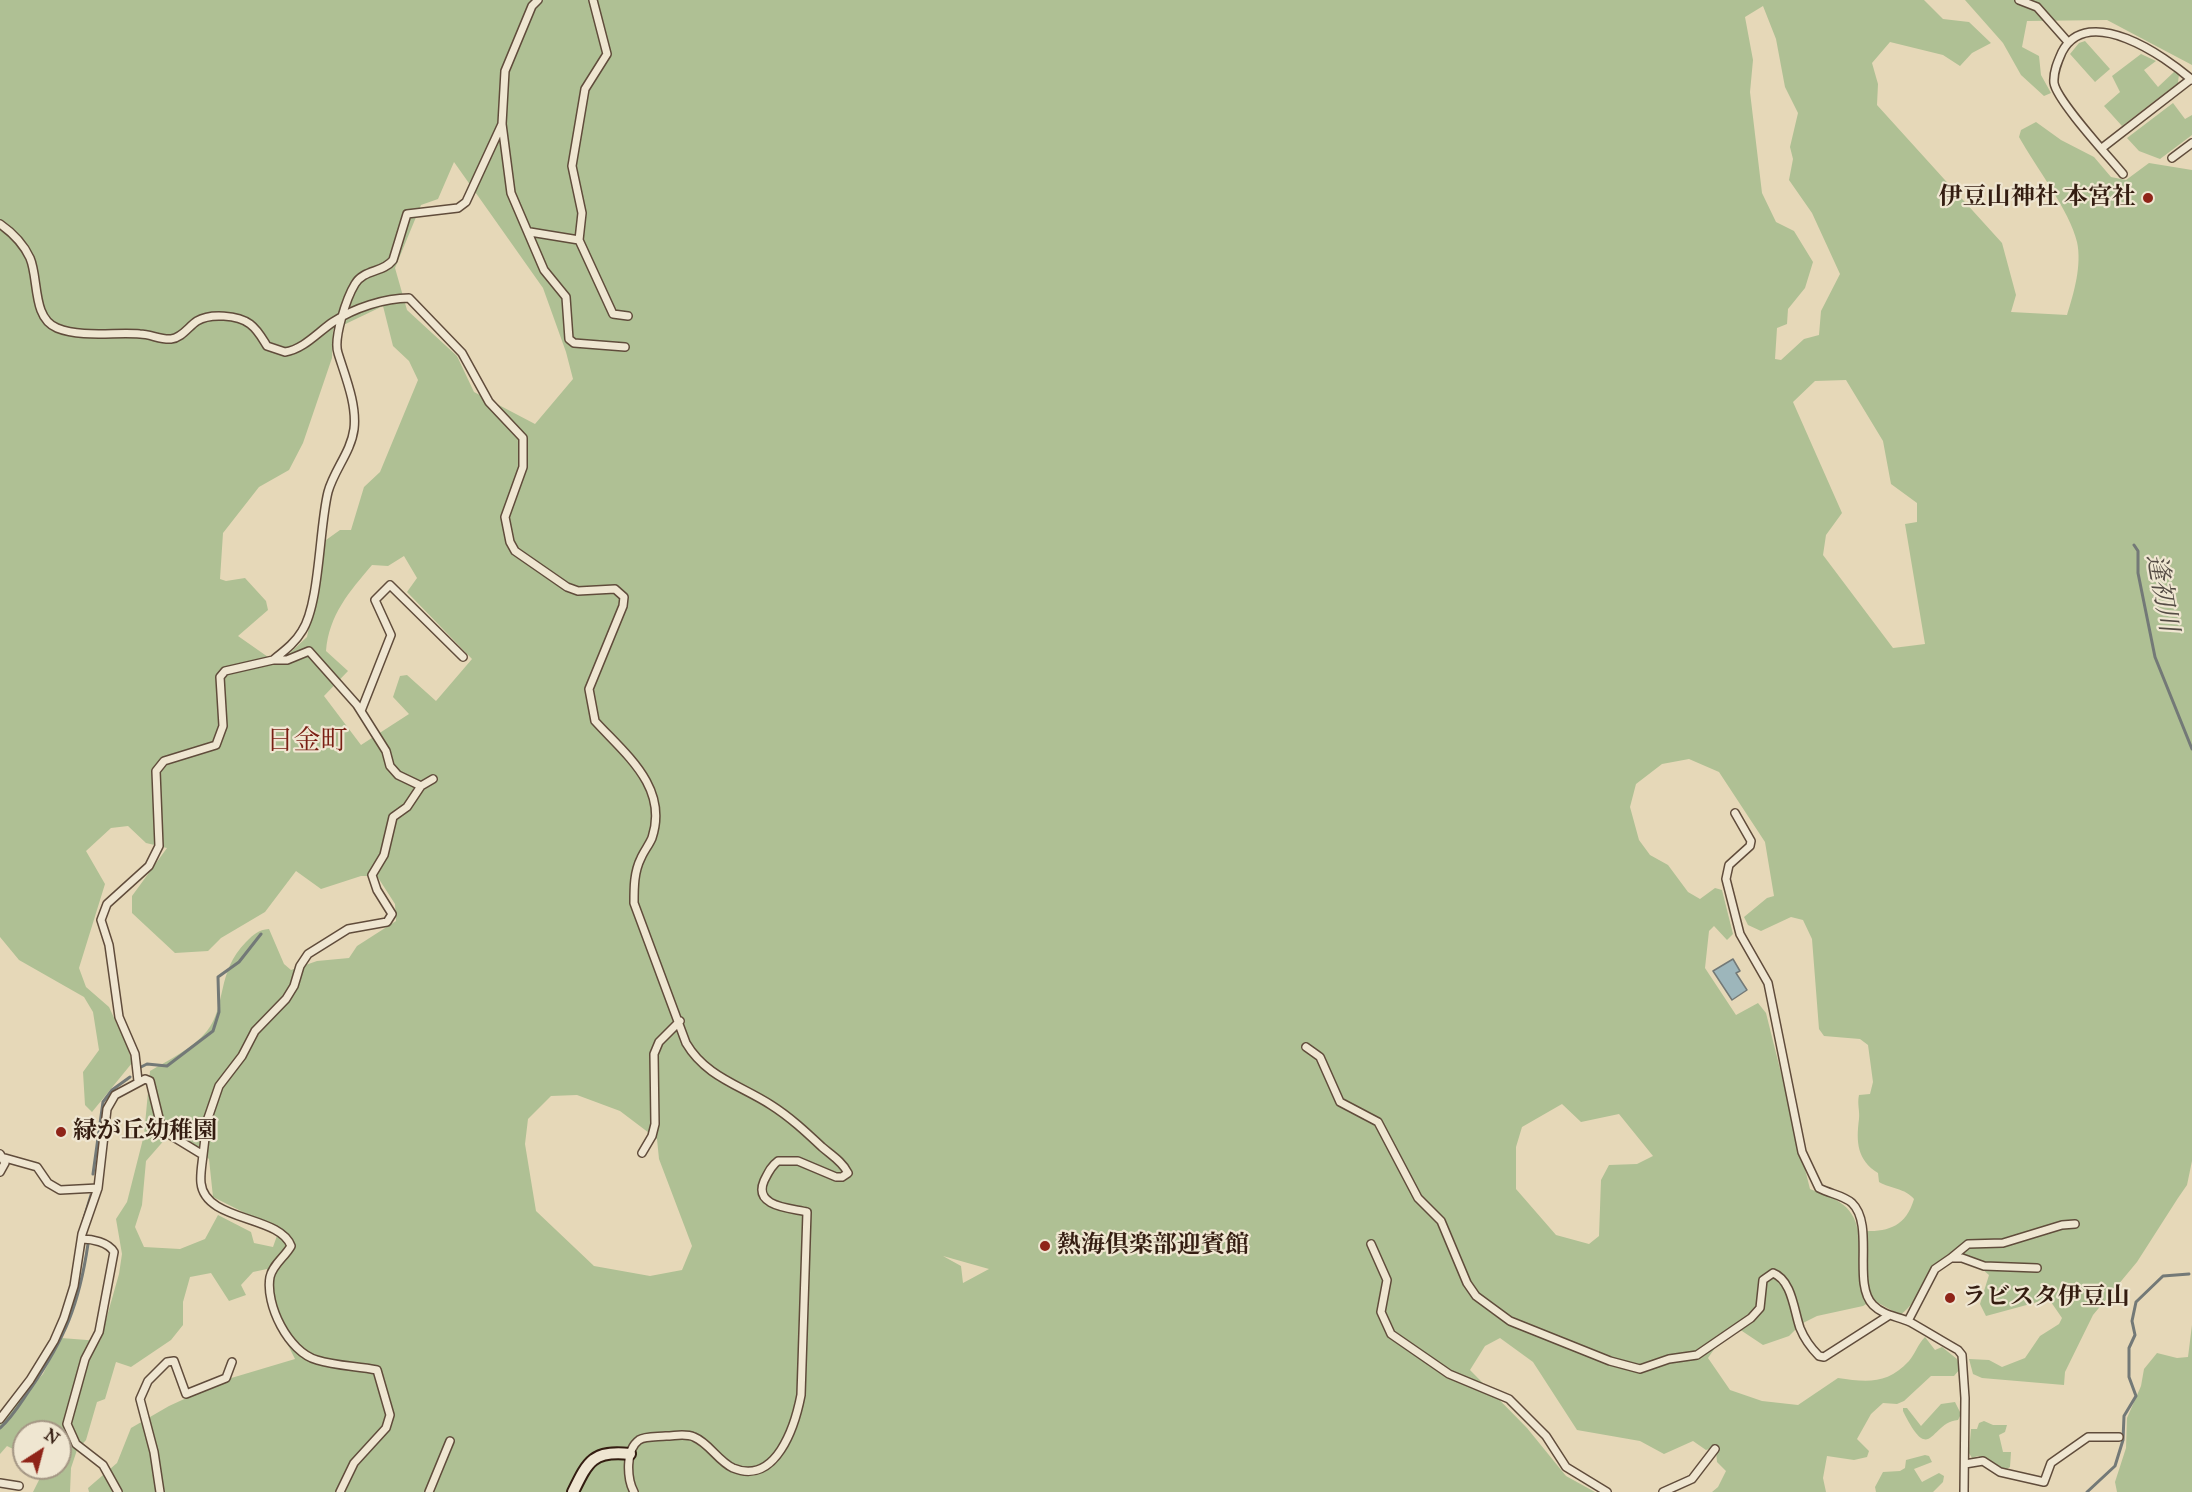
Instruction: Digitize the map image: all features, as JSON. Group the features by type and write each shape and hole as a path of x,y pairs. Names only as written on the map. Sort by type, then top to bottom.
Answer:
{"street":[{"path":"537,0 532,6 505,71 502,124 511,193 530,232 544,270 566,297 569,339 574,343 625,347"},
{"path":"593,0 607,54 585,89 572,166 582,213 579,240 613,314 628,316"},
{"path":"2019,0 2037,7 2068,42"},
{"path":"2102,148 2191,79 2172,62 2118,34 2082,33 2068,42 2055,74 2057,92 2102,148 2123,174"},
{"path":"273,660 289,647 303,629 315,584 328,491 354,430 344,367 337,352 338,332 355,284 362,275 389,265 393,260 407,214 458,208 466,202 502,124"},
{"path":"2172,158 2192,143"},
{"path":"0,224 15,234 23,245 33,267 40,309 47,321 59,329 125,335 139,334 172,339 179,337 196,322 210,316 244,320 256,329 267,346 285,352 309,341 343,317 394,298 409,298 462,353 489,402 523,438 523,467 505,517 508,535 515,551 567,587 578,591 615,590 624,597 623,606 589,689 591,710 595,721 646,777 654,793 656,813 652,837 640,860 634,881 634,903 680,1021 686,1043 694,1056 721,1079 770,1104 788,1116 848,1173 836,1178 798,1161 778,1161 768,1172 762,1186 763,1195 770,1203 807,1212 801,1395 797,1415 777,1458 754,1472 744,1471 719,1459 695,1437 685,1435 639,1440 630,1454 629,1475 634,1492"},
{"path":"530,232 579,240"},
{"path":"361,711 391,635 375,600 390,585 463,657"},
{"path":"138,1081 135,1054 119,1017 109,945 101,920 107,904 149,866 159,846 156,771 164,761 216,745 223,726 220,677 225,671 273,660 287,660 309,651 361,711 386,751 390,766 398,775 421,786"},
{"path":"340,1492 354,1463 386,1428 390,1415 377,1370 315,1360 294,1345 272,1311 269,1300 270,1276 291,1246 288,1238 260,1222 234,1215 204,1194 201,1183 207,1121 219,1086 242,1056 255,1031 286,999 294,986 300,966 308,954 348,929 390,919 392,914 376,890 372,875 384,855 393,817 407,807 421,786 433,779"},
{"path":"1736,813 1751,841 1750,846 1729,865 1726,879 1740,934 1768,983 1770,1003 1789,1080 1802,1152 1819,1188 1845,1198 1856,1208 1862,1235 1868,1299 1888,1316 1908,1321 1958,1350 1962,1355 1965,1369 1964,1492"},
{"path":"642,1153 652,1136 655,1124 654,1054 658,1042 680,1021"},
{"path":"1306,1047 1320,1057 1340,1102 1378,1122 1418,1198 1441,1221 1467,1283 1476,1296 1519,1324 1610,1361 1640,1369 1669,1359 1697,1355 1751,1318 1760,1308 1764,1280 1773,1273 1784,1283 1792,1299 1800,1329 1819,1356 1824,1357 1888,1316"},
{"path":"0,1419 30,1380 60,1328 74,1286 82,1239 98,1188 107,1109 115,1095 138,1081 150,1081 162,1130 203,1155"},
{"path":"0,1172 2,1156 37,1167 48,1183 60,1190 98,1188"},
{"path":"1908,1321 1935,1269 1968,1244 2003,1243 2062,1225 2076,1224"},
{"path":"82,1239 92,1239 111,1247 114,1252 99,1332 85,1359 67,1424 76,1444 103,1465 118,1492"},
{"path":"1371,1244 1387,1280 1381,1312 1391,1334 1449,1374 1509,1399 1546,1436 1566,1467 1607,1492"},
{"path":"1951,1258 1962,1258 1993,1267 2037,1268"},
{"path":"160,1492 154,1452 140,1399 143,1388 167,1362 174,1361 186,1394 226,1378 232,1362"},
{"path":"1965,1464 1983,1461 2000,1472 2044,1482 2051,1463 2088,1437 2119,1437"},
{"path":"429,1492 450,1441"},
{"path":"1663,1492 1692,1479 1714,1449"},
{"path":"573,1492 583,1471 595,1457 606,1453 630,1454"},
{"path":"0,1483 19,1486"}],"green space":[{"path":"0,0 1924,0 1943,19 1969,22 1991,43 1972,53 1960,66 1943,55 1890,42 1872,63 1878,84 1877,105 2002,243 2016,295 2011,312 2067,315 2075,288 2079,260 2073,230 2060,203 2019,137 2021,130 2036,122 2061,140 2094,157 2111,177 2126,180 2149,163 2192,170 2192,1161 2187,1185 2137,1262 2093,1315 2065,1372 2064,1385 1982,1378 1973,1374 1969,1359 1989,1360 2002,1367 2025,1358 2040,1336 2059,1324 2062,1318 2051,1302 2045,1300 1986,1316 1980,1304 1989,1275 1982,1269 1949,1256 1933,1268 1914,1301 1900,1315 1873,1300 1863,1306 1817,1316 1801,1324 1789,1336 1763,1345 1739,1329 1717,1345 1708,1358 1730,1390 1762,1401 1798,1405 1838,1378 1867,1381 1893,1374 1909,1361 1925,1337 1935,1350 1942,1347 1957,1359 1960,1369 1954,1376 1931,1376 1904,1401 1897,1404 1883,1403 1871,1414 1857,1439 1869,1451 1867,1457 1854,1460 1827,1456 1823,1478 1826,1492 1712,1492 1718,1487 1726,1471 1717,1462 1716,1451 1713,1448 1706,1450 1693,1441 1664,1454 1640,1441 1577,1430 1533,1362 1500,1338 1485,1346 1470,1370 1527,1428 1566,1476 1595,1492 89,1492 88,1488 117,1463 131,1428 169,1406 228,1379 295,1359 287,1343 291,1340 270,1303 271,1272 267,1269 253,1272 241,1285 246,1295 229,1301 211,1273 190,1277 183,1302 183,1325 171,1340 131,1367 116,1362 105,1399 97,1402 86,1440 77,1450 72,1465 72,1420 12,1420 12,1448 7,1446 0,1454 0,1422 43,1374 61,1338 100,1341 119,1274 122,1254 116,1219 127,1202 144,1135 150,1071 188,1048 207,1031 217,1011 230,965 237,953 256,933 269,929 284,964 291,970 317,961 349,958 357,946 396,921 395,904 377,876 361,876 321,889 296,871 265,912 221,938 208,951 175,953 132,913 132,896 167,848 146,843 128,826 111,828 86,851 105,884 79,968 86,987 109,1007 128,1048 132,1063 92,1112 85,1105 83,1072 99,1050 93,1012 84,997 19,960 0,937","holes":["1763,6 1776,39 1785,87 1798,113 1790,147 1793,159 1789,180 1812,213 1840,274 1821,311 1819,335 1804,339 1781,360 1775,359 1777,328 1787,324 1788,309 1805,288 1813,262 1794,231 1776,222 1762,193 1750,92 1753,60 1745,17","454,162 543,288 566,352 573,379 535,424 474,392 457,356 407,310 395,268 421,205 438,199","383,306 393,346 409,361 418,380 380,472 364,487 351,530 340,530 326,540 307,637 278,664 238,636 268,610 266,601 245,578 226,581 220,579 223,533 259,487 289,470 303,443 332,358 333,330","1846,380 1883,441 1891,484 1917,503 1917,522 1905,524 1925,644 1893,648 1823,555 1826,535 1842,513 1793,402 1815,381","404,556 417,578 407,592 472,659 436,701 407,675 400,676 393,697 409,714 361,745 324,696 348,671 326,651 331,626 336,615 348,595 372,565 388,566","1689,759 1719,772 1765,842 1774,896 1767,898 1744,917 1748,925 1761,931 1791,917 1803,920 1812,939 1819,1029 1824,1036 1860,1039 1868,1045 1873,1082 1870,1094 1859,1095 1859,1150 1866,1162 1878,1173 1879,1182 1906,1193 1914,1199 1905,1217 1893,1227 1877,1231 1858,1231 1852,1214 1847,1208 1834,1199 1810,1189 1766,1013 1758,1003 1736,1015 1705,968 1709,931 1714,926 1727,940 1733,934 1722,890 1715,888 1700,899 1688,892 1668,865 1650,855 1639,840 1630,807 1636,784 1662,764","577,1095 620,1111 657,1139 659,1159 692,1246 682,1270 650,1276 594,1266 536,1211 525,1144 528,1119 551,1096","1562,1104 1581,1122 1619,1114 1653,1156 1637,1164 1609,1165 1601,1180 1599,1236 1589,1244 1556,1235 1516,1189 1516,1147 1522,1127","174,1129 209,1159 213,1197 279,1230 273,1247 254,1243 251,1232 218,1215 205,1239 180,1249 144,1247 135,1227 142,1205 146,1161","943,1256 989,1269 963,1283 961,1266"]},
{"path":"1965,0 2192,0 2192,65 2107,20 2027,21 2022,47 2039,56 2041,75 2051,93 2044,96 2021,75 2003,43"},
{"path":"2085,41 2110,69 2095,82 2070,54 2079,43"},
{"path":"2141,54 2156,61 2144,70 2158,87 2175,71 2179,74 2178,83 2122,126 2104,106 2120,92 2112,76"},
{"path":"2173,103 2185,119 2192,115 2192,135 2160,159 2139,151 2127,138"},
{"path":"2192,1325 2192,1492 2117,1492 2115,1482 2126,1448 2127,1418 2141,1386 2144,1369 2157,1353 2177,1358 2188,1357"},
{"path":"1955,1402 1961,1414 1958,1420 1942,1427 1930,1438 1925,1439 1919,1437 1903,1411 1903,1408 1907,1408 1921,1426 1941,1404"},
{"path":"1984,1421 1993,1425 2007,1425 2005,1432 1999,1435 2003,1452 2011,1452 2010,1467 2005,1470 1978,1456 1972,1458 1969,1453 1971,1429 1977,1429 1979,1423"},
{"path":"1929,1456 1932,1462 1914,1469 1922,1482 1939,1473 1944,1476 1943,1482 1933,1492 1876,1492 1875,1487 1883,1472 1900,1471 1905,1468 1906,1460"},
{"path":"39,1480 70,1480 70,1492 33,1492"}],"water":[{"path":"1733,959 1740,971 1736,973 1747,990 1732,1000 1713,971"}],"waterway":[{"name":"逢初川","path":"2134,545 2138,551 2138,573 2155,657 2192,749"},
{"path":"141,1067 147,1064 167,1066 213,1031 219,1012 218,977 239,962 261,934"},
{"path":"93,1174 103,1102 112,1090 130,1077"},
{"path":"82,1225 91,1195"},
{"path":"0,1428 31,1388 62,1337 75,1303 88,1244"},
{"name":"逢初川","path":"2087,1492 2115,1466 2123,1440 2124,1416 2136,1396 2129,1377 2129,1348 2135,1335 2132,1321 2136,1302 2163,1276 2189,1274"}],"place":[{"name":"伊豆山神社 本宮社","path":"2148,198"},
{"name":"緑が丘幼稚園","path":"61,1132"},
{"name":"熱海倶楽部迎賓館","path":"1045,1246"},
{"name":"ラビスタ伊豆山","path":"1950,1298"}],"district":[{"name":"日金町","path":"307,742"}]}
